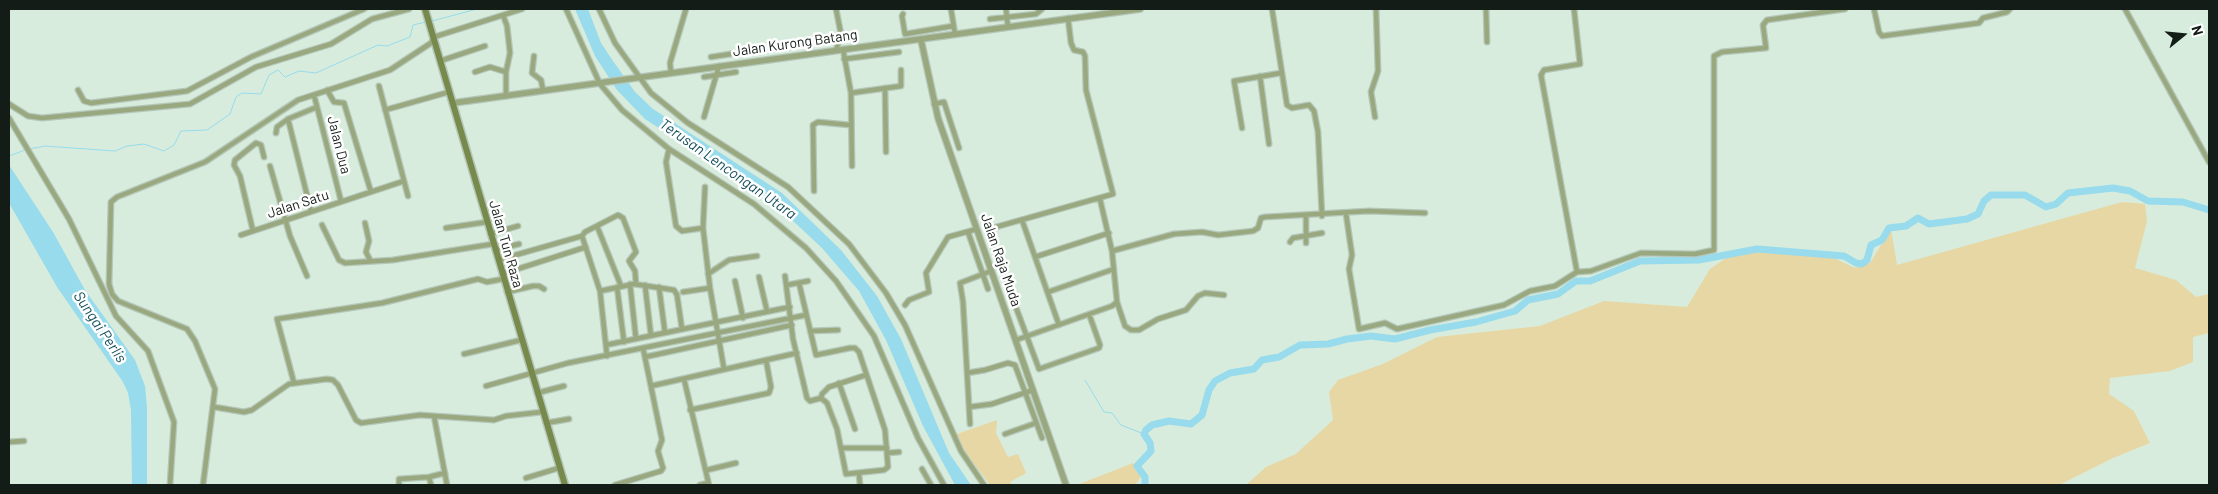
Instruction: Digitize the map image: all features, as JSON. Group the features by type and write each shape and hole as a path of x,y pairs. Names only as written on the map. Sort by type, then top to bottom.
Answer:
{"main road":[{"name":"Jalan Tun Raza","path":"426,11 502,276 565,485"}],"street":[{"path":"78,90 84,101 91,102 187,91 250,57 364,9"},
{"path":"9,104 28,116 42,118 190,104 256,67 330,44 372,19 409,9"},
{"path":"203,485 216,393 214,384 189,332 118,300 112,294 109,284 109,205 117,197 205,162 235,144 282,108 298,100 390,70 431,43 434,37 522,9"},
{"path":"566,9 600,84 622,110 668,149 754,204 786,230 829,273 858,310 874,336 918,438 944,485"},
{"path":"598,9 615,43 638,79 651,93 688,123 788,188 849,244 886,294 905,325 961,451 984,485"},
{"path":"671,74 670,63 686,9"},
{"path":"836,9 841,34 840,50 844,59 851,93 852,166"},
{"path":"951,9 955,34"},
{"path":"1006,9 1008,27"},
{"path":"990,19 1038,14 1042,9"},
{"name":"Jalan Kurong Batang","path":"453,104 543,90 611,83 719,66 1140,9"},
{"path":"1272,9 1287,105 1292,108 1309,105 1314,111 1318,132 1322,216"},
{"path":"1374,117 1371,86 1378,71 1376,9"},
{"path":"1486,9 1487,42"},
{"path":"1574,9 1580,64 1544,70 1541,76 1577,272"},
{"path":"1346,214 1353,257 1349,269 1360,329 1385,323 1398,330 1504,305 1530,291 1555,286 1577,272 1590,271 1641,253 1695,254 1714,250 1714,56 1722,52 1765,49 1767,46 1763,25 1767,20 1846,9"},
{"path":"1874,9 1879,32 1882,36 1979,23 1983,18 2007,12 2010,9"},
{"path":"2125,9 2209,162"},
{"path":"904,14 902,16 904,34 954,26"},
{"path":"503,15 507,26 510,53 506,72 506,96"},
{"path":"1068,18 1070,43 1074,50 1083,52 1085,56 1086,87 1113,191 1111,196 996,227 990,235 1038,368 1043,370 1099,348 1100,345 1089,314"},
{"name":"Jalan Raja Muda","path":"921,40 934,104 1066,485"},
{"path":"440,60 485,46"},
{"path":"711,57 744,52"},
{"path":"844,59 899,52"},
{"path":"734,53 736,64"},
{"path":"534,56 532,73 541,80 543,90"},
{"path":"704,117 719,66"},
{"path":"475,72 490,67 506,72"},
{"path":"851,93 901,86 900,70"},
{"path":"704,77 736,72"},
{"path":"1242,128 1234,81 1281,73"},
{"path":"1260,76 1269,144"},
{"path":"378,86 408,196"},
{"path":"885,88 886,152"},
{"path":"327,90 334,102 344,103 371,192"},
{"path":"386,110 450,92"},
{"name":"Jalan Dua","path":"314,95 341,201"},
{"path":"934,104 944,102 959,148"},
{"path":"276,133 277,126 288,119 317,107"},
{"path":"9,118 32,160 69,219 116,316 148,351 174,422 170,485"},
{"path":"288,119 311,211"},
{"path":"814,191 813,125 818,122 850,125"},
{"path":"253,231 240,176 234,164 236,160 256,144 261,145 264,157"},
{"path":"668,149 666,162 676,226 682,231 703,228"},
{"path":"270,166 284,220 307,276"},
{"name":"Jalan Satu","path":"241,235 404,181"},
{"path":"705,187 703,228 710,288 724,369"},
{"path":"1100,199 1112,251 1118,302 1125,326 1131,330 1140,330 1158,319 1186,310 1198,296 1205,293 1224,295"},
{"path":"1112,251 1180,233 1202,232 1218,235 1253,231 1258,228 1261,218 1322,216 1369,211 1425,214"},
{"path":"498,260 582,236 585,232 616,215 623,218 636,252 629,261 635,271 636,284"},
{"path":"1306,216 1306,244"},
{"path":"1022,220 1059,325"},
{"path":"446,228 487,222"},
{"path":"365,223 369,241 366,252 370,260"},
{"path":"322,226 339,260 345,262 408,258 518,244"},
{"path":"490,234 518,226"},
{"path":"597,226 619,286 624,342"},
{"path":"905,305 909,300 929,292 926,273 948,237 977,229"},
{"path":"968,232 988,289"},
{"path":"1035,258 1108,233"},
{"path":"1290,242 1293,238 1322,233"},
{"path":"582,236 600,291 607,356"},
{"path":"294,383 277,319 382,303 478,280 487,282 586,247"},
{"path":"708,274 729,260 757,256"},
{"path":"1048,292 1114,268"},
{"path":"970,424 964,302 960,283 991,271"},
{"path":"785,276 796,354 807,398 810,401 820,398 822,394 838,383 866,375"},
{"path":"759,277 767,312"},
{"path":"787,286 808,281"},
{"path":"735,282 743,318"},
{"path":"799,283 816,355 850,348 858,350 885,430 886,470 846,474 842,448 827,402 820,398"},
{"path":"630,284 636,339"},
{"path":"600,291 630,284 671,289 676,293 682,330"},
{"path":"645,285 651,336"},
{"path":"507,292 532,286 539,286 544,289"},
{"path":"659,287 665,333"},
{"path":"683,292 710,288"},
{"path":"1016,340 1118,302"},
{"path":"606,345 717,324 790,307"},
{"path":"486,386 531,372 806,315"},
{"path":"645,357 792,325"},
{"path":"810,331 838,330"},
{"path":"464,354 521,340"},
{"path":"616,485 661,471 663,468 658,451 662,440 643,348"},
{"path":"651,386 796,354"},
{"path":"690,410 769,393 772,387 766,360"},
{"path":"967,372 1012,363 1017,368 1042,438"},
{"path":"684,379 690,410 707,470 709,484 700,485"},
{"path":"214,407 241,412 252,410 285,386 294,383 334,380 356,420 361,423 420,415 494,420 506,416 542,412"},
{"path":"838,383 855,429"},
{"path":"537,393 564,386"},
{"path":"969,407 992,404 1033,390"},
{"path":"434,416 447,485"},
{"path":"546,423 569,419"},
{"path":"1005,434 1036,423"},
{"path":"9,442 24,441"},
{"path":"842,448 899,452"},
{"path":"707,470 736,463"},
{"path":"526,478 559,468"},
{"path":"922,469 931,485"},
{"path":"399,485 399,479 429,477 444,473"},
{"path":"859,474 860,485"},
{"path":"429,477 431,485"},
{"path":"636,479 638,485"}],"shaded area":[{"path":"2122,202 2145,204 2147,221 2135,268 2176,280 2196,297 2209,294 2209,333 2193,337 2193,362 2170,371 2110,378 2109,394 2134,411 2150,443 2113,458 2059,485 1246,485 1266,467 1296,454 1333,420 1329,392 1338,380 1383,364 1437,337 1540,326 1604,301 1687,307 1710,269 1735,252 1755,247 1795,251 1834,258 1855,268 1870,263 1891,229 1897,265"},
{"path":"997,420 996,433 1008,457 1018,454 1026,473 1010,482 1012,485 990,485 967,455 957,434"},
{"path":"1133,463 1141,477 1135,485 1077,485"}],"water":[{"name":"Terusan Lencongan Utara","path":"575,9 588,9 601,43 635,92 653,109 782,193 841,250 877,296 901,339 949,453 971,485 955,485 923,426 886,340 859,291 822,248 775,204 645,119 617,90 595,56"},
{"name":"Sungai Perlis","path":"9,165 53,232 85,290 135,360 145,386 147,407 147,485 132,485 131,410 128,393 123,382 57,287 9,203"}],"waterway":[{"path":"432,21 477,9"},
{"path":"29,149 45,146 115,151 127,146 144,144 164,151 174,145 181,131 207,130 230,114 236,97 242,93 261,94 269,75 278,70 285,77 299,71 316,73 378,45 387,46 410,37 413,25 426,22"},
{"path":"9,156 25,150"},
{"path":"1145,485 1145,477 1137,466 1151,451 1150,443 1144,434 1146,430 1152,425 1169,421 1191,424 1202,415 1209,390 1215,381 1230,373 1254,369 1262,360 1279,357 1300,345 1328,344 1371,336 1395,339 1430,330 1476,322 1515,311 1528,300 1558,294 1576,281 1590,281 1640,261 1699,260 1757,249 1844,256 1856,263 1862,264 1867,260 1871,245 1882,240 1889,228 1906,226 1918,218 1929,224 1967,219 1978,214 1984,201 1991,195 2025,195 2046,207 2056,204 2068,193 2113,188 2130,191 2148,201 2183,202 2209,210"},
{"path":"1085,380 1104,412 1112,413 1121,425 1144,434"}]}
